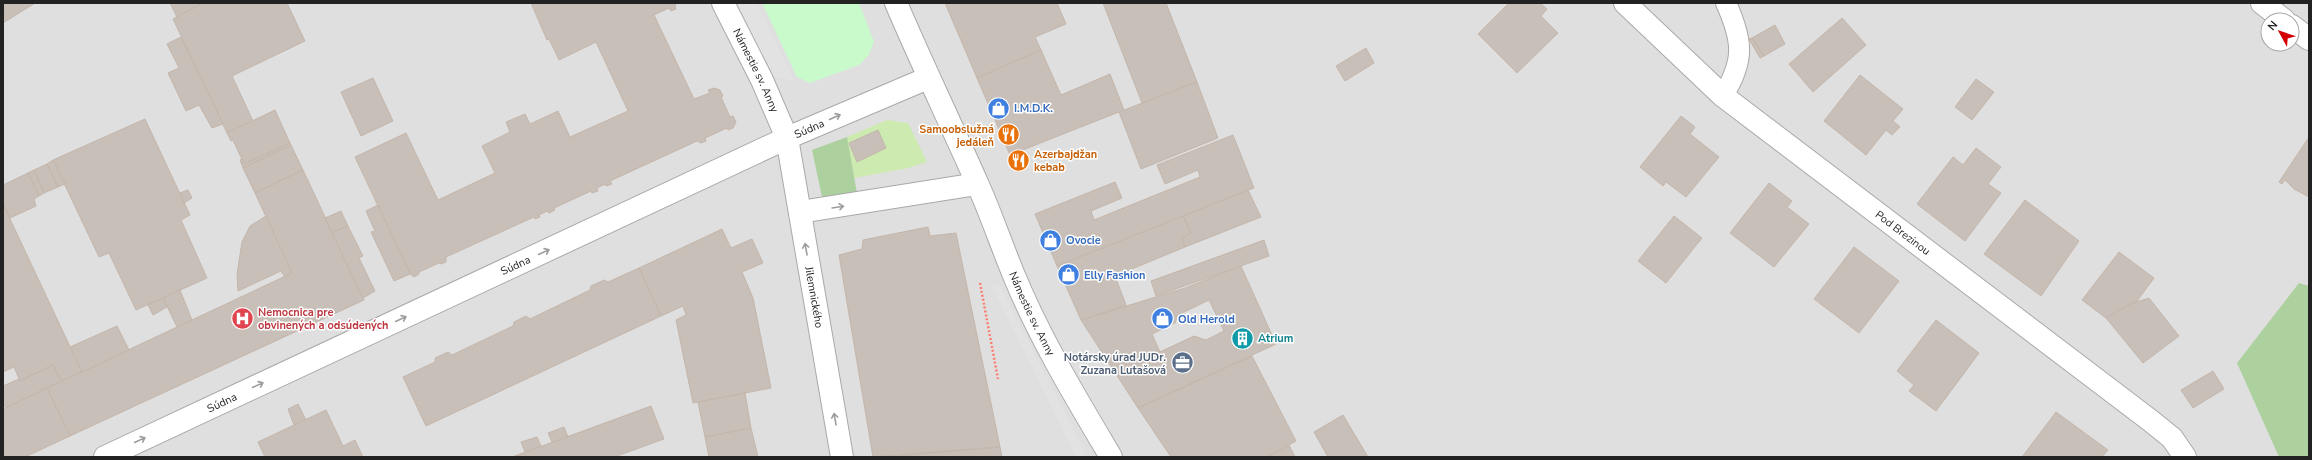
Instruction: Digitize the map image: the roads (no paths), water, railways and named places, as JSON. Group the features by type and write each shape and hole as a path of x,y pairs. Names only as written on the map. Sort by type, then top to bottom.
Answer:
{"street":[{"name":"Námestie sv. Anny","path":"723,3 762,80 787,138"},
{"name":"Námestie sv. Anny","path":"896,3 928,78 977,184 1013,273 1034,318 1083,410 1111,457"},
{"name":"Pod Brezinou","path":"1625,3 1723,96 2151,421 2172,438 2185,457"},
{"path":"2262,3 2274,12"},
{"path":"2300,32 2309,39"},
{"name":"Súdna","path":"105,457 787,138 928,78"},
{"name":"Jilemnického","path":"787,138 842,457"},
{"path":"800,212 977,184"}],"lane":[{"path":"1723,96 1740,58 1736,24 1726,3"}],"place":[{"name":"I.M.D.K.","path":"998,108"},
{"name":"Samoobslužná jedáleň","path":"1009,135"},
{"name":"Azerbajdžan kebab","path":"1018,160"},
{"name":"Ovocie","path":"1050,240"},
{"name":"Elly Fashion","path":"1068,275"},
{"name":"Nemocnica pre obvinených a odsúdených","path":"243,318"},
{"name":"Old Herold","path":"1163,319"},
{"name":"Atrium","path":"1242,338"},
{"name":"Notársky úrad JUDr. Zuzana Lutašová","path":"1182,363"}]}
